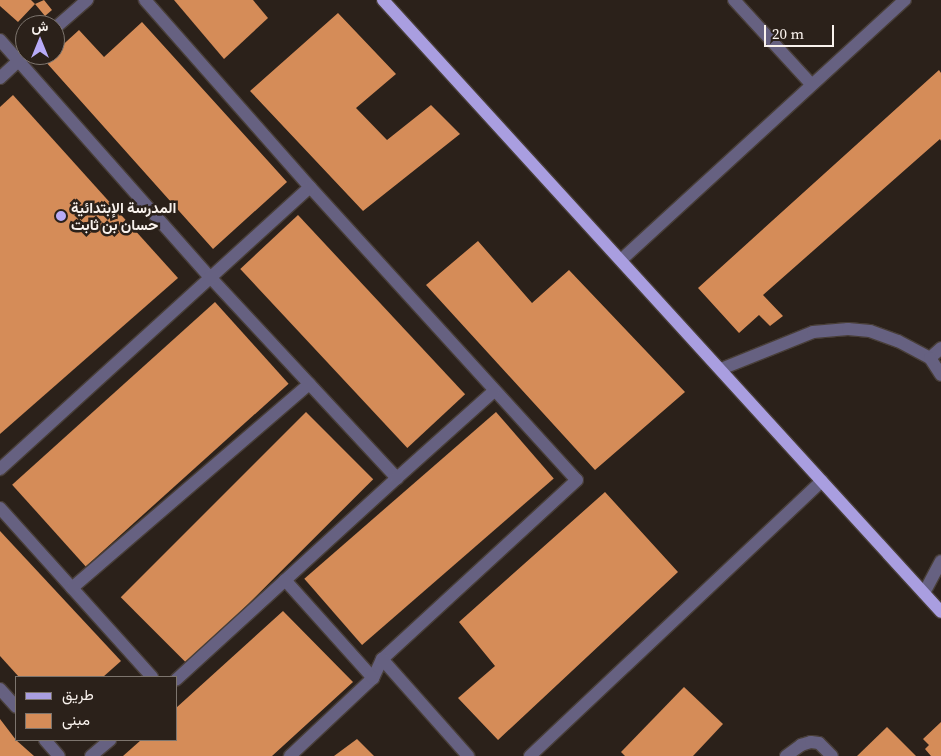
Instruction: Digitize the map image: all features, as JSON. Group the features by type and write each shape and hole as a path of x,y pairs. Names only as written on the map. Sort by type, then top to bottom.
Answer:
{"main road":[{"path":"383,0 941,612"}],"street":[{"path":"65,19 87,0"},
{"path":"145,0 310,187 577,480 382,659 373,678 290,756"},
{"path":"734,0 811,84"},
{"path":"621,260 811,84 905,0"},
{"path":"0,40 15,52"},
{"path":"0,78 15,64"},
{"path":"28,65 210,277 396,478"},
{"path":"0,469 310,187"},
{"path":"720,369 812,332 848,329 870,331 898,341 930,358 941,374"},
{"path":"930,358 941,348"},
{"path":"72,588 309,384"},
{"path":"178,678 396,478 494,391"},
{"path":"530,756 822,481"},
{"path":"0,508 151,676"},
{"path":"924,593 941,561"},
{"path":"285,580 373,678"},
{"path":"382,659 468,756"},
{"path":"0,689 15,706"},
{"path":"46,741 60,756"},
{"path":"91,756 109,741"},
{"path":"786,756 801,745 816,742 832,756"}],"building":[{"path":"0,0 31,0 35,4 25,15 15,15 15,19 0,6"},
{"path":"44,0 52,10 44,15 35,4"},
{"path":"174,0 253,0 268,18 224,59"},
{"path":"338,13 396,74 356,108 387,140 431,105 460,134 363,211 250,91"},
{"path":"142,22 287,182 213,249 49,65 65,65 65,43 79,30 104,57"},
{"path":"939,70 941,73 941,141 940,139 763,295 783,316 770,326 759,315 739,333 698,288"},
{"name":"المدرسة الإبتدائية حسان بن ثابت","path":"13,95 178,278 0,434 0,107"},
{"path":"298,215 465,394 407,448 240,269"},
{"path":"478,241 532,303 569,270 685,392 595,470 426,285"},
{"path":"215,302 289,384 86,566 12,485"},
{"path":"306,412 373,479 188,664 121,597"},
{"path":"496,412 554,478 362,645 304,579"},
{"path":"605,492 678,572 498,740 458,698 495,666 459,622"},
{"path":"0,531 121,661 104,676 18,676 0,656"},
{"path":"283,611 353,682 272,756 123,756 140,741 178,741 178,706"},
{"path":"684,687 723,724 693,756 625,756 621,752"},
{"path":"0,719 15,741 34,756 0,756"},
{"path":"941,722 941,756 931,756 925,749 929,745 923,739"},
{"path":"887,727 916,756 857,756"},
{"path":"357,739 374,756 334,756"}],"place":[{"name":"المدرسة الإبتدائية حسان بن ثابت","path":"61,216"}]}
